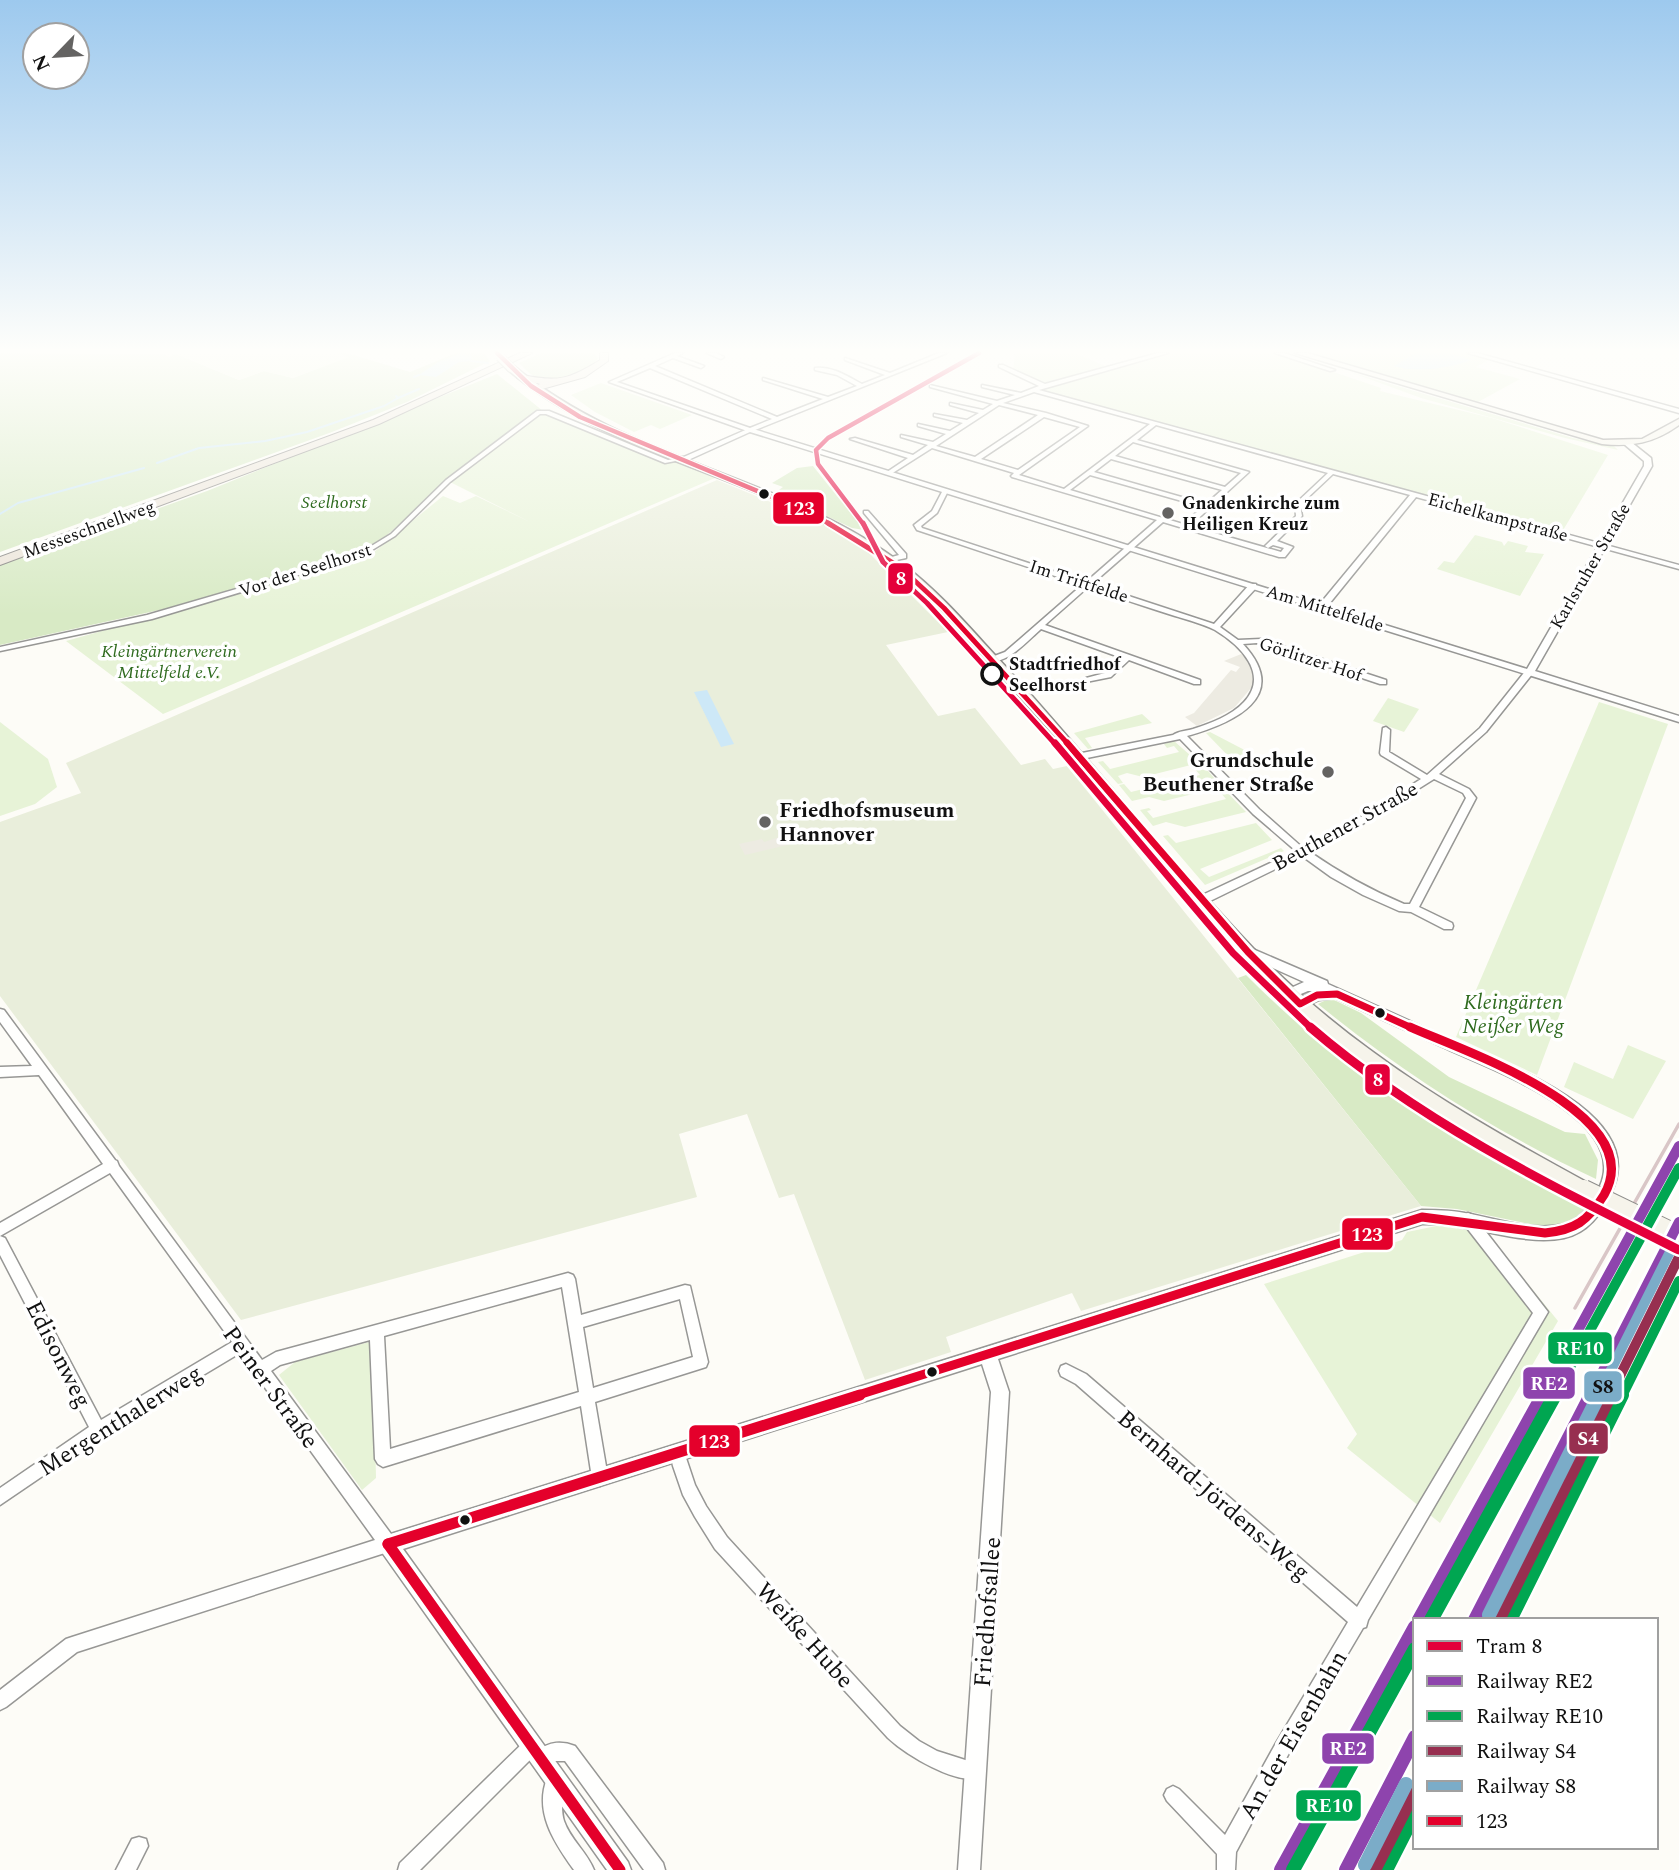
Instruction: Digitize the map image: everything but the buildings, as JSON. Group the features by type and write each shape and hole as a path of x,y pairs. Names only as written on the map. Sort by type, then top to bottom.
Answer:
{"highway":[{"name":"Messeschnellweg","path":"0,559 326,440"}],"main road":[{"path":"635,440 815,515 891,561 917,581 1082,756 1202,900 1295,999 1359,1052 1416,1093 1584,1189 1679,1236"},
{"path":"1606,440 1628,444 1650,440"}],"street":[{"name":"Vor der Seelhorst","path":"0,649 149,617 362,555 393,535 449,481 502,440"},
{"name":"Vor der Seelhorst","path":"615,440 667,462 682,459"},
{"path":"682,459 726,440"},
{"name":"Am Mittelfelde","path":"783,440 1679,719"},
{"path":"857,440 912,457"},
{"path":"916,440 1019,472"},
{"path":"889,473 939,440"},
{"path":"975,460 1005,440"},
{"path":"1065,440 1014,476 1282,555 1290,547 1272,542"},
{"path":"1065,491 1132,440"},
{"path":"1133,440 1246,472 1185,526"},
{"name":"Eichelkampstraße","path":"1217,440 1679,566"},
{"name":"Karlsruher Straße","path":"1530,671 1648,463 1628,444"},
{"path":"1110,457 1226,489"},
{"path":"1265,550 1299,516 1297,505 1332,472"},
{"path":"1089,473 1208,506"},
{"name":"Im Triftfelde","path":"945,491 935,512 917,527 1215,627 1239,642"},
{"path":"1322,607 1414,495"},
{"path":"866,512 903,556 891,561"},
{"path":"992,660 1008,654 1161,520"},
{"path":"1215,627 1253,586"},
{"path":"1040,626 1197,682"},
{"name":"Görlitzer Hof","path":"1239,642 1258,641 1383,682"},
{"path":"1082,756 1180,734 1230,717 1255,692 1259,669 1239,642"},
{"path":"1089,680 1108,675 1127,658"},
{"name":"Beuthener Straße","path":"1202,900 1375,814 1430,777 1483,730 1530,671"},
{"path":"1386,730 1384,753 1430,777 1466,791 1471,798 1413,908"},
{"path":"1180,734 1301,853 1343,882 1403,908 1413,908 1448,926"},
{"path":"0,1701 72,1645 1422,1217 1466,1217 1551,1232 1581,1224 1608,1188 1611,1175 1605,1145 1579,1113 1552,1092 1248,952"},
{"path":"1295,999 1337,994"},
{"name":"Peiner Straße","path":"0,1013 388,1545 620,1870"},
{"path":"0,1072 41,1070"},
{"path":"0,1230 113,1165"},
{"name":"An der Eisenbahn","path":"1172,1795 1226,1859 1282,1749 1541,1312 1466,1217"},
{"name":"Edisonweg","path":"0,1242 98,1430"},
{"path":"259,1371 276,1359 568,1279 600,1478"},
{"path":"377,1331 383,1459 701,1362 685,1291 575,1323"},
{"name":"Mergenthalerweg","path":"0,1497 98,1430 241,1345"},
{"name":"Friedhofsallee","path":"969,1870 1000,1392 988,1355"},
{"name":"Bernhard-Jördens-Weg","path":"1066,1370 1081,1379 1360,1621"},
{"name":"Weiße Hube","path":"678,1454 685,1483 721,1542 894,1732 914,1751 938,1763 975,1772"},
{"path":"407,1870 543,1762 550,1752 569,1752 656,1870"},
{"path":"543,1762 553,1823 585,1870"},
{"path":"125,1870 139,1846"}],"green space":[{"path":"0,440 309,440 0,552"},
{"name":"Seelhorst","path":"333,440 504,440 449,481 387,535 358,553 164,609 0,645 0,565 207,491"},
{"name":"Kleingärtnerverein Mittelfeld e.V.","path":"500,440 615,440 667,462 683,459 722,475 163,714 66,641 368,557 443,496 460,503 476,496 530,522 448,481"},
{"path":"1225,440 1562,440 1608,455 1562,532"},
{"path":"1575,440 1614,446 1618,450"},
{"path":"813,466 864,530 852,528 776,492 783,487 772,483 797,468"},
{"name":"Stadtfriedhof Seelhorst","path":"717,480 822,523 866,550 948,632 886,645 938,716 975,708 1021,765 1045,759 1053,769 1067,766 1421,1206 1081,1311 1072,1293 946,1337 951,1352 865,1380 794,1194 779,1198 747,1114 679,1134 697,1197 241,1320 0,996 0,822 81,793 66,763"},
{"path":"1475,535 1502,542 1504,546 1508,541 1528,546 1525,552 1544,554 1520,596 1437,569 1444,561 1454,563"},
{"path":"1388,698 1419,709 1404,732 1373,721"},
{"path":"1599,702 1668,724 1537,1075 1456,1037"},
{"path":"1142,714 1152,723 1085,738 1092,748 1088,749 1074,733"},
{"path":"0,722 48,759 57,787 35,804 0,816"},
{"path":"1210,732 1258,757 1238,766 1206,733"},
{"path":"1174,741 1199,763 1143,777 1127,773 1118,776 1123,783 1118,784 1098,762 1103,761 1110,769 1179,752 1174,746 1167,748 1164,744"},
{"path":"1195,769 1208,771 1222,787 1164,801 1149,797 1132,801 1119,785 1124,784 1131,792 1200,775"},
{"path":"1224,789 1246,812 1185,827 1166,822 1153,826 1140,810 1149,808 1151,810 1147,811 1153,818 1226,799 1220,792 1213,791"},
{"path":"1256,823 1272,840 1200,869 1209,877 1281,848 1284,851 1205,885 1163,836 1168,835 1176,843"},
{"path":"1246,975 1322,1044 1404,1106 1463,1142 1586,1207 1569,1224 1549,1228 1457,1209 1421,1206 1238,978"},
{"path":"1330,998 1361,1013 1449,1077 1565,1132 1585,1134 1598,1160 1596,1179 1522,1142 1417,1078 1318,1004"},
{"name":"Kleingärten Neißer Weg","path":"1628,1045 1666,1061 1633,1119 1564,1087 1574,1062 1613,1079"},
{"path":"1451,1223 1481,1226 1558,1321 1440,1523 1347,1448 1357,1434 1264,1284 1402,1240 1407,1232"},
{"path":"373,1341 376,1478 362,1490 279,1375 295,1362"}],"shaded area":[{"path":"1246,652 1255,678 1251,688 1234,708 1197,726 1185,717 1194,713 1231,670 1236,672 1240,667 1224,661"},
{"path":"811,827 817,838 745,855 739,844 762,839 764,842"}],"water":[{"path":"707,690 734,744 721,747 694,692"}],"waterway":[{"path":"157,463 199,448 268,440"},
{"path":"0,514 18,503 144,468"}],"railway":[{"path":"1575,1308 1679,1124"},
{"path":"1556,1396 1679,1170"},
{"path":"1435,1618 1557,1395"},
{"path":"1298,1870 1413,1659"}],"tram line":[{"name":"8","path":"826,440 816,450 818,464 859,514 883,562 927,603 1084,775 1233,953 1293,1013 1337,1051 1439,1122 1578,1200 1679,1250"}],"rail line":[{"name":"RE2","path":"1420,1618 1679,1146"},
{"name":"RE10","path":"1432,1618 1679,1168"},
{"name":"RE2","path":"1476,1618 1679,1222"},
{"name":"S8","path":"1489,1615 1670,1252"},
{"name":"S4","path":"1499,1618 1679,1257"},
{"name":"RE10","path":"1511,1618 1679,1281"},
{"name":"RE2","path":"1281,1870 1413,1631"},
{"name":"RE10","path":"1293,1870 1413,1653"},
{"name":"RE2","path":"1346,1870 1413,1741"},
{"name":"S8","path":"1365,1865 1406,1784"},
{"name":"S4","path":"1374,1870 1413,1793"},
{"name":"RE10","path":"1386,1870 1413,1817"}],"transit line":[{"name":"123","path":"388,1544 1422,1217 1460,1220 1525,1232 1564,1231 1588,1219 1609,1184 1609,1157 1598,1135 1573,1107 1552,1092 1337,994 1317,995 1300,1004 1248,952 1031,701 944,608 901,568 815,515 636,440"},
{"name":"123","path":"388,1544 620,1870"}],"place":[{"name":"Gnadenkirche zum Heiligen Kreuz","path":"1168,513"},
{"name":"Stadtfriedhof Seelhorst","path":"992,674"},
{"name":"Grundschule Beuthener Straße","path":"1328,772"},
{"name":"Friedhofsmuseum Hannover","path":"765,822"}]}
